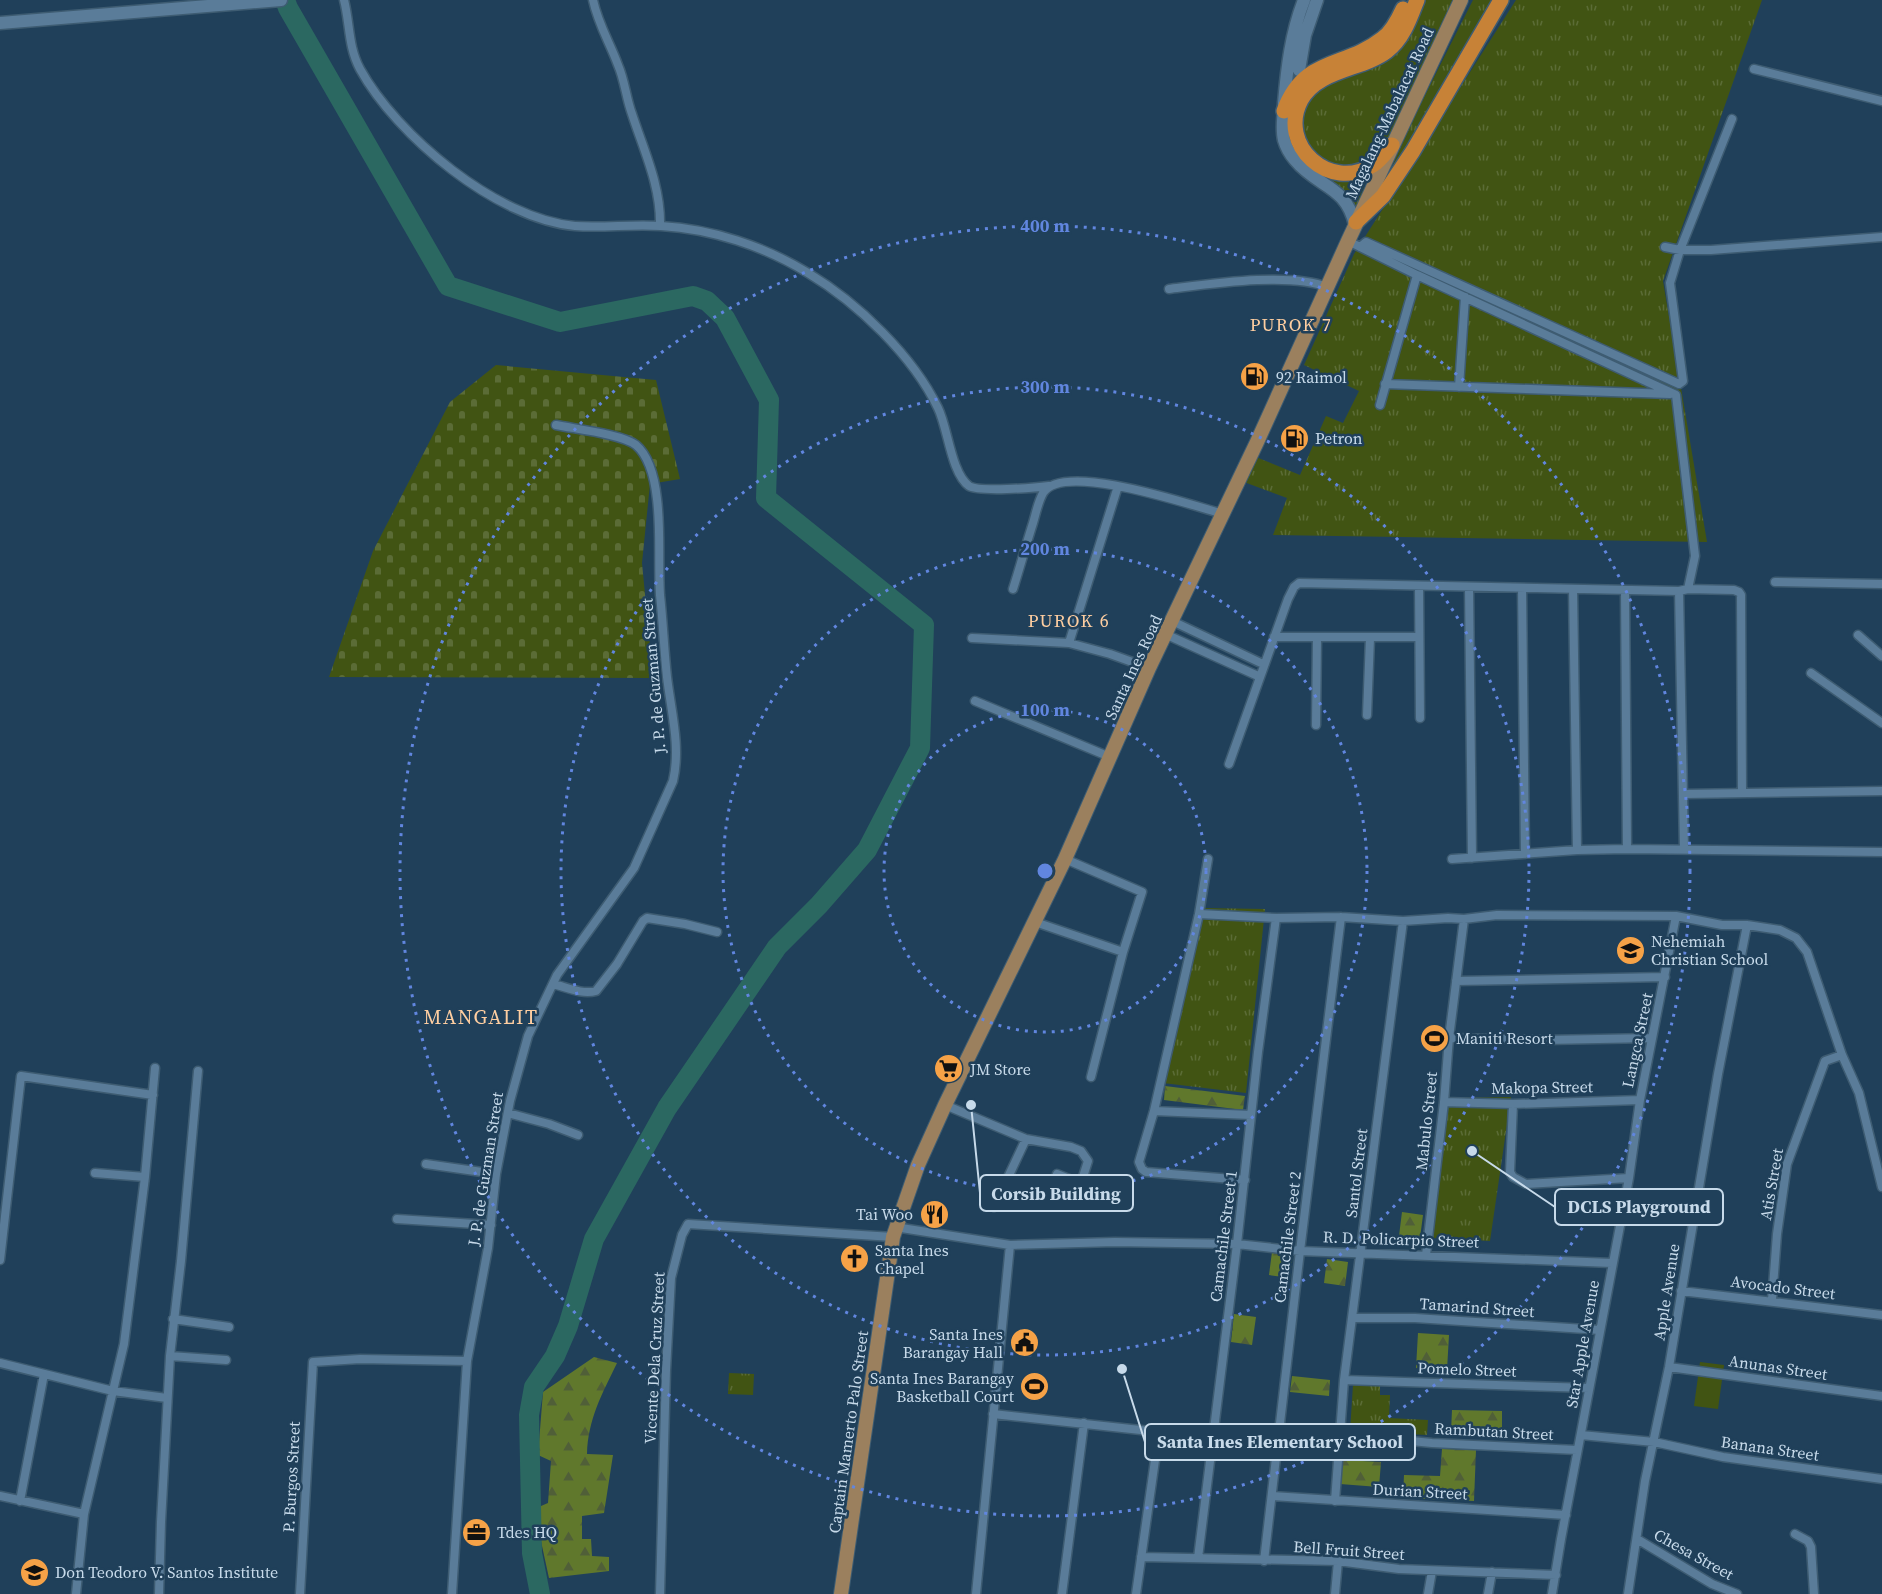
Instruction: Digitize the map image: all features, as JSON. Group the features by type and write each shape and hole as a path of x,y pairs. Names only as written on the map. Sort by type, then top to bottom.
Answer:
{"highway":[{"path":"1284,111 1293,91 1309,74 1360,52 1383,39 1396,22 1406,0"},
{"path":"1392,145 1372,165 1358,171 1345,174 1327,171 1304,152 1296,132 1295,121 1302,99 1315,84 1372,60 1395,43 1417,0"},
{"path":"1356,224 1383,196 1413,151 1501,0"}],"main road":[{"path":"0,23 281,0"},
{"path":"1304,0 1292,42 1283,132 1288,152 1307,172 1344,198 1356,224"},
{"path":"1299,70 1305,35 1317,0"},
{"name":"Magalang-Mabalacat Road","path":"1354,244 1356,224 1461,0"},
{"name":"Santa Ines Road","path":"945,1105 1065,859 1149,668 1223,514 1327,287 1354,244"},
{"name":"Captain Mamerto Palo Street","path":"841,1594 894,1232 918,1166 945,1105"}],"street":[{"path":"344,0 351,48 360,68 382,102 438,158 466,180 507,205 544,219 573,225 688,228 757,247 809,273 849,303 889,339 925,383 939,410 956,465 966,484 974,489 1018,489 1049,486 1066,481 1082,481 1118,486 1223,514"},
{"path":"593,0 598,19 618,64 631,112 647,152 657,189 660,226"},
{"path":"1754,69 1882,101"},
{"path":"1354,244 1366,242 1679,384 1683,381 1670,283 1680,250 1732,119"},
{"path":"1665,247 1680,250 1711,250 1882,237"},
{"path":"1354,244 1676,394"},
{"path":"1380,405 1417,275"},
{"path":"1169,289 1293,280 1315,282 1327,287"},
{"path":"1459,387 1465,297"},
{"path":"1385,384 1676,394"},
{"path":"1676,394 1695,556 1684,590 1684,849"},
{"name":"J. P. de Guzman Street","path":"452,1594 467,1361 491,1225 496,1174 508,1113 528,1036 557,975 634,868 673,781 676,757 659,578 657,499 652,472 635,445 621,438 556,425"},
{"path":"1013,589 1040,501 1049,486"},
{"path":"1069,643 1118,486"},
{"path":"1775,582 1882,584"},
{"path":"1229,764 1258,676 1287,599 1299,583 1734,590 1741,595 1742,792"},
{"path":"1419,586 1420,718"},
{"path":"1469,587 1472,858"},
{"path":"1522,588 1525,854"},
{"path":"1573,589 1577,850"},
{"path":"1625,590 1627,849"},
{"path":"1168,628 1207,638 1263,664"},
{"path":"1168,628 1202,650 1258,676"},
{"path":"1858,635 1882,656"},
{"path":"1274,637 1419,638"},
{"path":"1316,725 1317,637"},
{"path":"972,638 1069,643 1149,668"},
{"path":"1202,650 1207,638"},
{"path":"1367,715 1370,638"},
{"path":"1228,663 1234,651"},
{"path":"1811,673 1882,723"},
{"path":"975,701 1110,758"},
{"path":"1684,794 1882,791"},
{"path":"1452,859 1577,850 1627,849 1882,852"},
{"path":"1065,859 1142,892 1123,952 1091,1077"},
{"path":"1208,859 1199,914 1154,1111 1139,1162 1146,1172 1245,1180"},
{"path":"1199,914 1276,918 1341,917 1402,921 1464,919 1497,915 1676,916 1722,925 1747,925 1780,930 1796,938 1807,952 1842,1055 1859,1093 1882,1187"},
{"name":"Langca Street","path":"1640,1100 1676,916"},
{"name":"Camachile Street 2","path":"1264,1561 1341,917"},
{"path":"553,984 580,992 596,991 647,918 717,932"},
{"name":"Camachile Street 1","path":"1198,1558 1276,918"},
{"name":"Mabulo Street","path":"1426,1254 1464,919"},
{"name":"Santol Street","path":"1335,1501 1344,1380 1402,921"},
{"path":"1035,922 1123,952"},
{"name":"Apple Avenue","path":"1628,1594 1645,1481 1670,1367 1718,1074 1747,925"},
{"path":"1456,981 1665,977"},
{"path":"1449,1038 1545,1040 1652,1038"},
{"name":"Atis Street","path":"1772,1300 1777,1234 1787,1164 1825,1061 1842,1055"},
{"path":"76,1594 84,1514 124,1344 145,1177 155,1068"},
{"path":"159,1594 170,1356 198,1071"},
{"path":"0,1260 21,1076 153,1095"},
{"name":"Makopa Street","path":"1444,1102 1513,1104 1640,1100"},
{"name":"Star Apple Avenue","path":"1552,1594 1629,1178 1640,1100"},
{"path":"1513,1104 1510,1172 1519,1181 1526,1184 1629,1178"},
{"path":"945,1105 1026,1139 1082,1151 1088,1161 1079,1183 1057,1174"},
{"path":"1154,1111 1251,1115"},
{"path":"508,1113 549,1124 578,1136"},
{"path":"994,1207 1026,1139"},
{"path":"426,1164 496,1174"},
{"path":"95,1173 145,1177"},
{"path":"397,1219 491,1225"},
{"name":"Vicente Dela Cruz Street","path":"660,1594 671,1278 681,1235 688,1224 894,1232"},
{"name":"R. D. Policarpio Street","path":"894,1232 1010,1245 1115,1242 1237,1244 1300,1251 1426,1254 1612,1263"},
{"path":"976,1594 1010,1245"},
{"name":"Avocado Street","path":"1681,1290 1882,1315"},
{"name":"Tamarind Street","path":"1352,1318 1415,1318 1600,1330"},
{"path":"173,1319 229,1327"},
{"path":"170,1356 226,1360"},
{"name":"P. Burgos Street","path":"300,1594 313,1362 360,1359 467,1361"},
{"path":"0,1363 113,1391 167,1398"},
{"name":"Anunas Street","path":"1670,1367 1882,1396"},
{"path":"20,1501 45,1374"},
{"name":"Pomelo Street","path":"1344,1380 1589,1388"},
{"path":"993,1414 1159,1432 1136,1594"},
{"path":"1062,1594 1084,1423"},
{"name":"Rambutan Street","path":"1339,1434 1432,1443 1577,1450"},
{"name":"Banana Street","path":"1581,1435 1654,1442 1723,1457 1882,1479"},
{"path":"0,1496 84,1514"},
{"name":"Durian Street","path":"1272,1496 1566,1515"},
{"path":"1795,1534 1808,1541 1811,1547 1814,1594"},
{"name":"Chesa Street","path":"1637,1539 1712,1584 1737,1594"},
{"name":"Bell Fruit Street","path":"1141,1557 1338,1561 1399,1569 1556,1575"},
{"path":"1335,1594 1338,1561"},
{"path":"1428,1594 1432,1571"},
{"path":"1488,1594 1492,1572"}],"green space":[{"path":"1410,0 1414,0 1409,13 1399,31 1386,46 1374,54 1332,71 1307,86 1293,113 1292,126 1296,144 1301,154 1315,169 1334,177 1348,178 1368,175 1356,209 1344,192 1310,169 1297,153 1289,127 1292,102 1300,89 1311,79 1368,53 1386,42 1399,25"},
{"path":"1422,0 1456,0 1384,146 1369,160 1352,166 1336,166 1321,160 1310,149 1303,134 1303,116 1310,97"},
{"path":"1473,0 1498,0 1384,185 1412,121"},
{"path":"1516,0 1762,0 1663,281 1707,542 1273,535 1287,498 1244,482 1256,457 1300,475 1326,416 1343,423 1359,391 1304,365 1354,254"},
{"path":"496,365 656,380 680,479 650,484 642,563 653,678 329,677 373,551 450,402"},
{"path":"1203,908 1265,909 1246,1093 1163,1083"},
{"path":"1165,1086 1245,1096 1243,1110 1164,1100"},
{"path":"1511,1097 1490,1241 1432,1238 1448,1098"},
{"path":"1402,1212 1423,1215 1420,1238 1399,1236"},
{"path":"1272,1252 1293,1254 1290,1278 1269,1275"},
{"path":"1327,1259 1348,1262 1345,1286 1324,1283"},
{"path":"1234,1314 1256,1317 1252,1345 1231,1342"},
{"path":"1418,1333 1449,1335 1447,1370 1416,1368"},
{"path":"594,1357 617,1363 593,1418 587,1454 613,1455 604,1513 582,1516 582,1539 591,1539 592,1556 609,1557 609,1571 549,1578 534,1509 548,1503 551,1461 538,1455 543,1392"},
{"path":"1700,1362 1724,1365 1718,1409 1694,1406"},
{"path":"729,1373 754,1374 753,1395 728,1394"},
{"path":"1292,1376 1330,1380 1329,1396 1290,1392"},
{"path":"1353,1385 1380,1386 1380,1395 1390,1395 1389,1418 1428,1420 1427,1435 1350,1431"},
{"path":"1452,1410 1502,1411 1502,1434 1451,1432"},
{"path":"1344,1437 1364,1438 1362,1461 1381,1462 1379,1487 1340,1484"},
{"path":"1442,1449 1476,1450 1474,1501 1403,1498 1404,1475 1440,1476"}],"waterway":[{"path":"285,0 448,286 560,322 693,296 707,301 725,318 769,400 766,498 924,625 920,748 867,850 819,905 777,947 667,1108 594,1239 568,1326 555,1356 534,1387 529,1415 532,1553 540,1594"}],"place":[{"name":"92 Raimol","path":"1255,377"},
{"name":"Petron","path":"1294,438"},
{"name":"Nehemiah Christian School","path":"1630,950"},
{"name":"Maniti Resort","path":"1435,1038"},
{"name":"JM Store","path":"949,1069"},
{"name":"Corsib Building","path":"971,1105"},
{"name":"DCLS Playground","path":"1472,1151"},
{"name":"Tai Woo","path":"934,1214"},
{"name":"Santa Ines Chapel","path":"854,1259"},
{"name":"Santa Ines Barangay Hall","path":"1024,1343"},
{"name":"Santa Ines Elementary School","path":"1122,1369"},
{"name":"Santa Ines Barangay Basketball Court","path":"1035,1387"},
{"name":"Tdes HQ","path":"476,1532"},
{"name":"Don Teodoro V. Santos Institute","path":"34,1572"}],"district":[{"name":"PUROK 7","path":"1291,324"},
{"name":"PUROK 6","path":"1069,620"},
{"name":"MANGALIT","path":"481,1017"}]}
